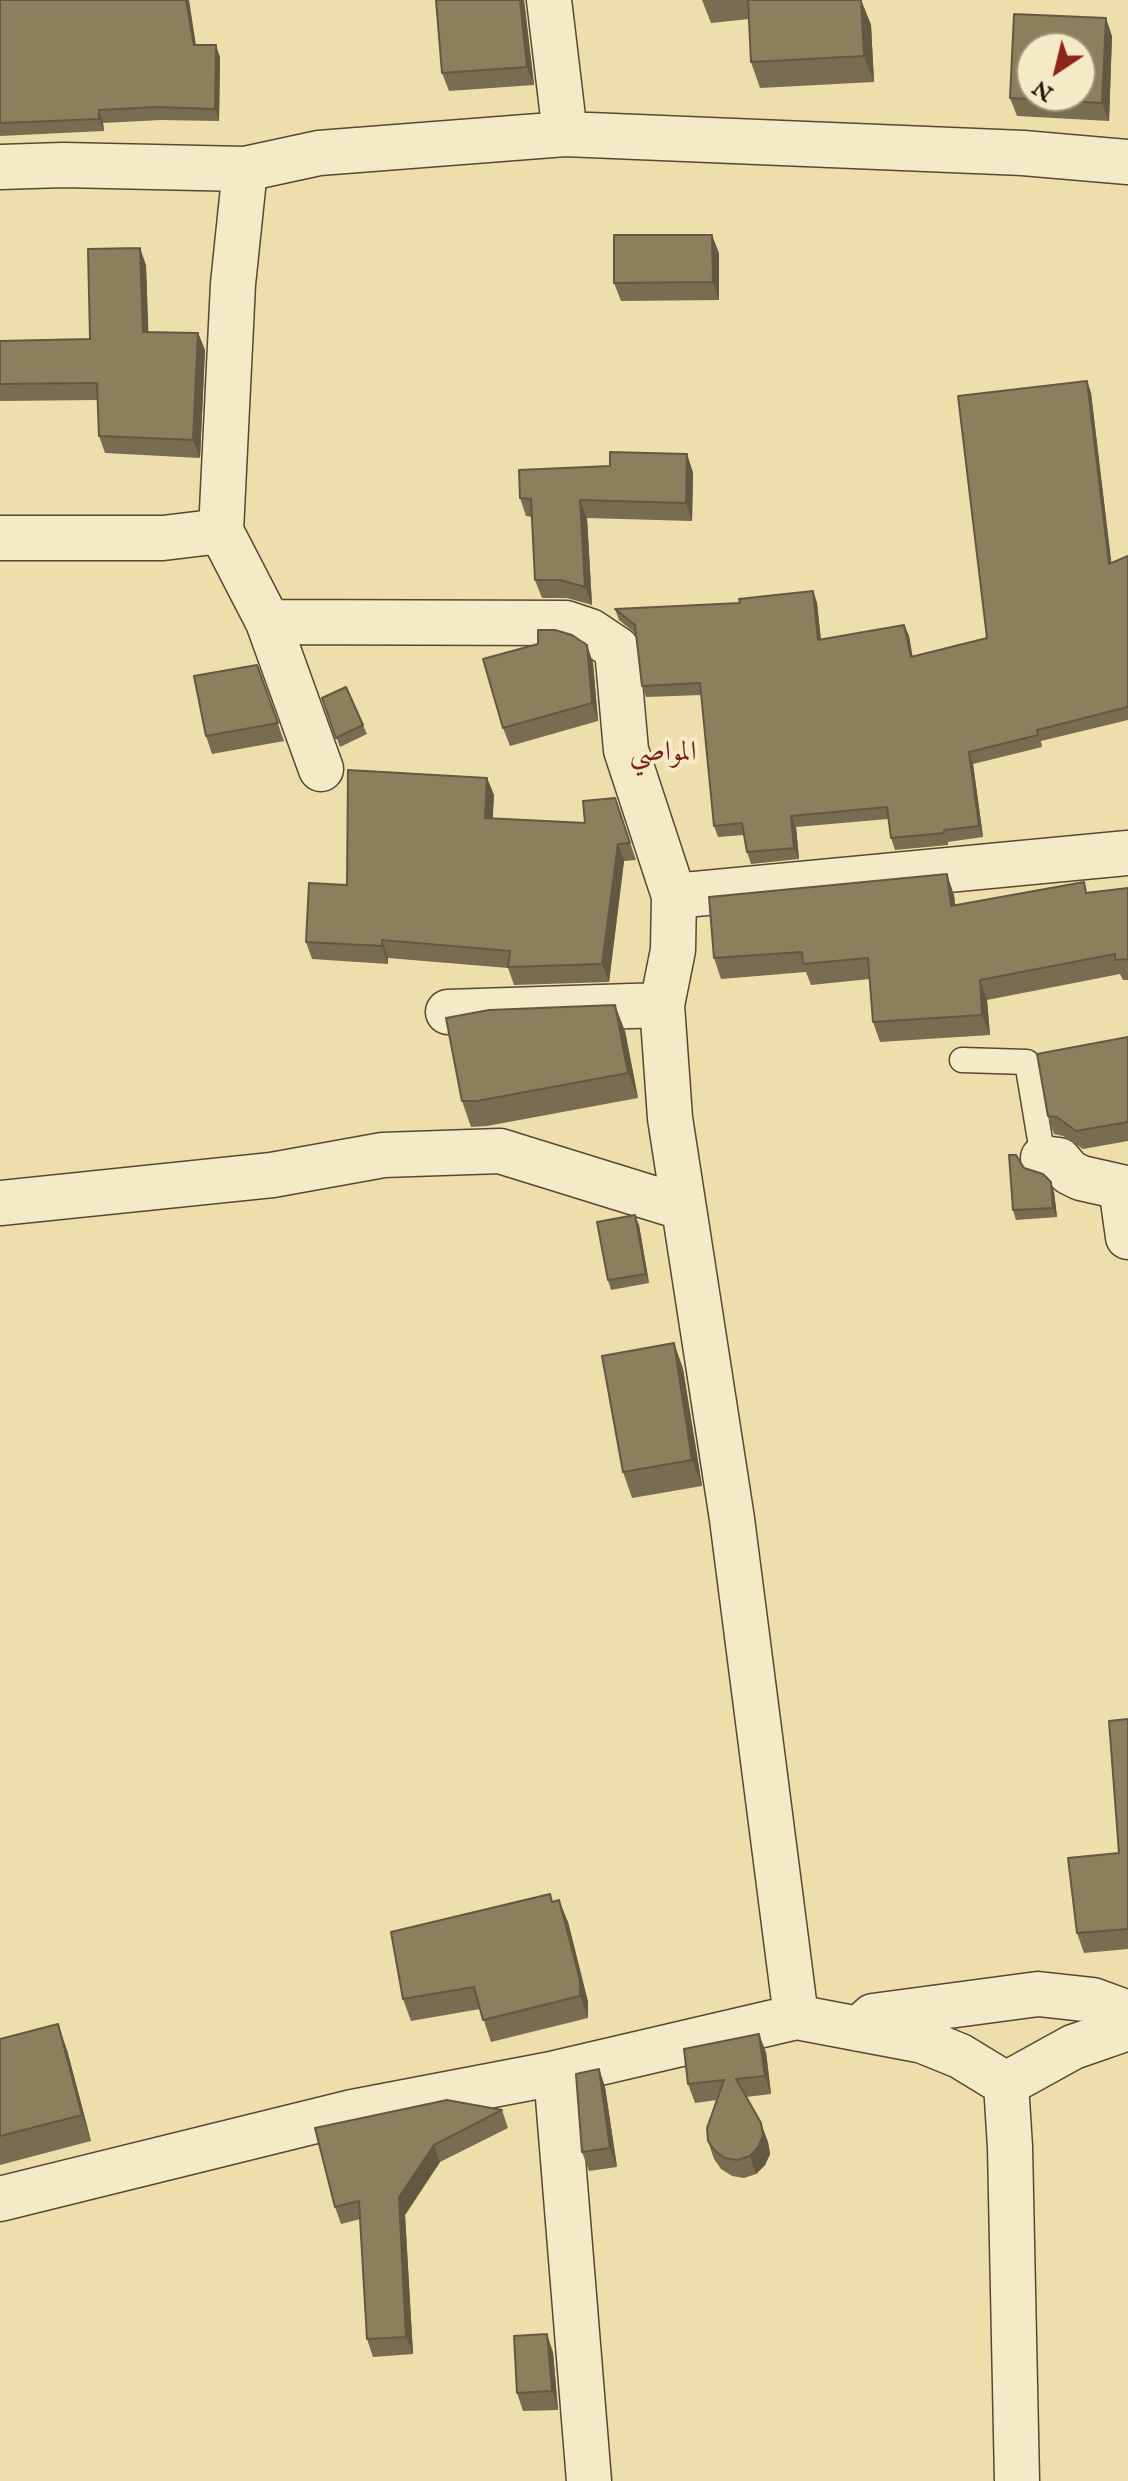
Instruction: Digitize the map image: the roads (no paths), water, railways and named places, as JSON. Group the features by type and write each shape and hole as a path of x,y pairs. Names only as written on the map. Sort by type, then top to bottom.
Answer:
{"street":[{"path":"549,0 565,134"},
{"path":"0,167 63,165 245,169 319,153 565,134 1023,153 1128,162"},
{"path":"245,169 233,284 221,531 268,622 321,769"},
{"path":"0,538 163,538 221,531"},
{"path":"268,622 566,623 590,631 617,649 626,750 674,896 673,950 662,1005 670,1118 732,1519 796,2017"},
{"path":"674,896 1128,853"},
{"path":"448,1012 662,1005"},
{"path":"0,1203 272,1175 383,1155 500,1151 684,1208"},
{"path":"1043,1158 1059,1160 1069,1172 1081,1178 1121,1187 1128,1237"},
{"path":"859,2029 873,2016 1038,1994 1093,2000 1128,2013"},
{"path":"0,2199 352,2112 556,2073 796,2017 923,2041 960,2056 1006,2084"},
{"path":"1006,2084 1073,2047 1128,2028"},
{"path":"556,2073 589,2481"},
{"path":"1006,2084 1017,2481"}],"lane":[{"path":"962,1060 1027,1062 1043,1158"}],"district":[{"name":"المواصي","path":"663,754"}]}
